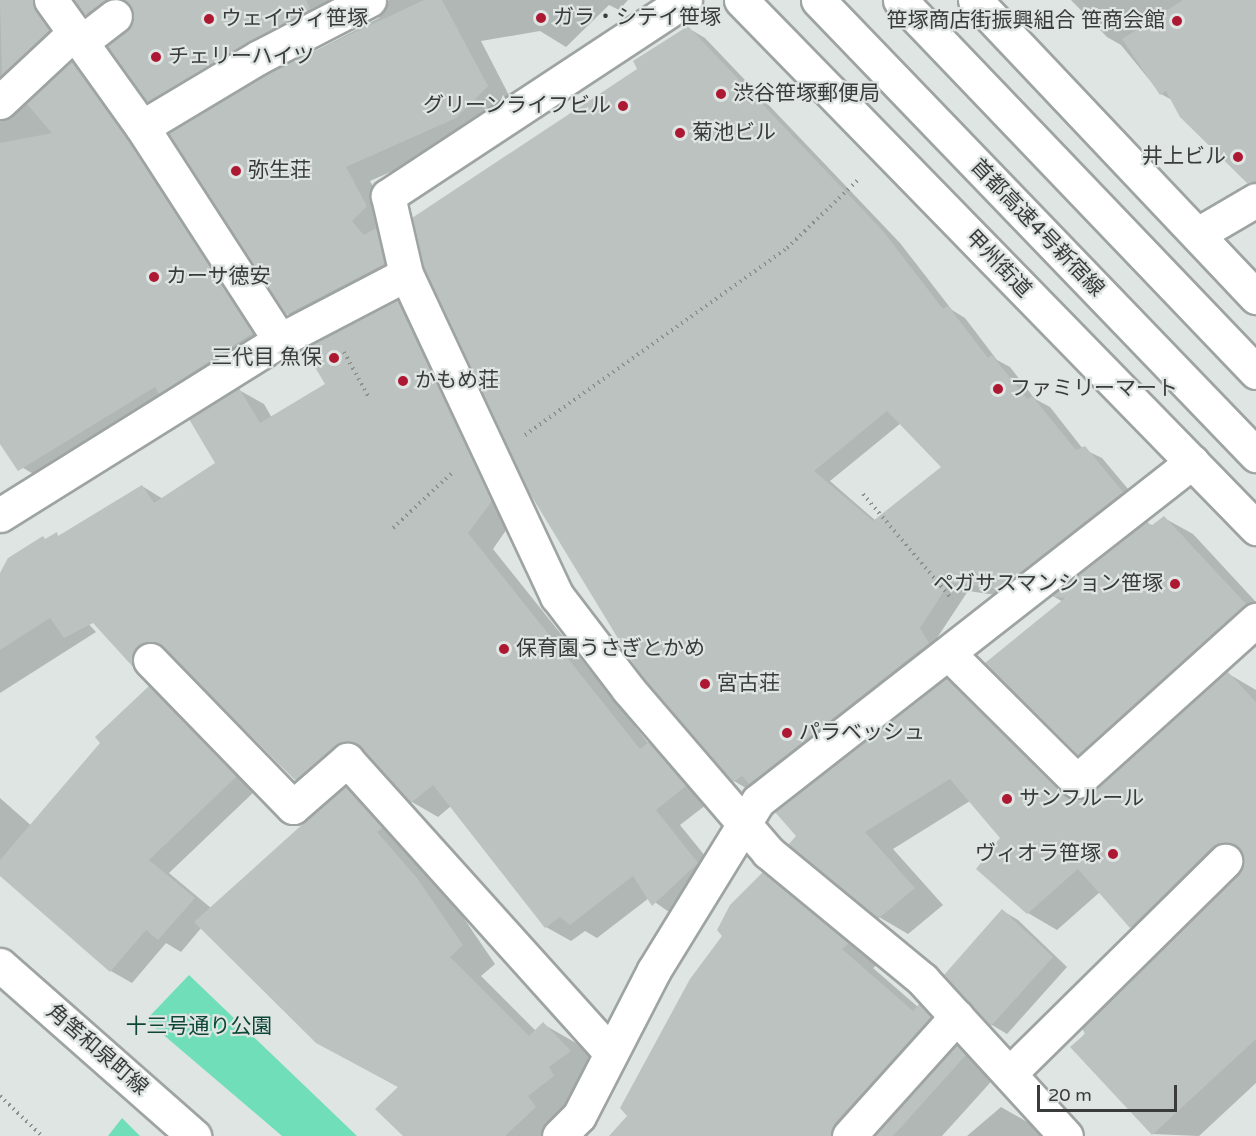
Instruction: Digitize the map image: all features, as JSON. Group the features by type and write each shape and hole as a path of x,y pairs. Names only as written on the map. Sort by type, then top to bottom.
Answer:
{"main road":[{"path":"51,0 76,38 142,127 280,340"},
{"path":"142,127 259,57 369,0"},
{"path":"685,0 388,196 406,274 557,596 628,689 742,824 768,852 922,979 1011,1072 1051,1130"},
{"name":"甲州街道","path":"741,0 1256,528"},
{"name":"首都高速4号新宿線","path":"818,0 1256,455"},
{"path":"900,0 1256,372"},
{"path":"978,1 1256,297"},
{"path":"0,102 76,38 115,16"},
{"path":"1198,234 1256,200"},
{"path":"0,515 280,340 406,274"},
{"path":"559,1136 579,1116 654,970 758,801 1192,462"},
{"path":"949,654 1077,782 1256,620"},
{"path":"150,660 293,807 347,760 611,1053"},
{"path":"1011,1072 1225,861"},
{"name":"角筈和泉町線","path":"0,965 194,1136"},
{"path":"849,1136 957,1016"}],"path":[{"path":"393,528 488,451 787,248 888,152"},
{"path":"324,317 368,396"},
{"path":"863,494 978,631"},
{"path":"0,1096 42,1136"}],"green space":[{"name":"十三号通り公園","path":"189,975 357,1136 282,1136 146,1020"},
{"path":"122,1118 140,1136 108,1136"}],"building":[{"path":"0,0 33,0 50,30 2,75"},
{"path":"74,0 106,0 85,15"},
{"path":"124,0 306,0 310,9 147,102 107,46 132,23 133,13"},
{"path":"424,0 442,0 488,86 456,118 346,167 367,206 352,221 364,235 376,228 384,264 286,315 168,133 268,73"},
{"path":"1183,0 1256,0 1256,181 1247,183 1180,117 1166,91 1160,95 1122,39"},
{"path":"688,26 883,231 943,309 948,306 988,358 992,355 1027,399 1032,396 1076,450 1085,446 1123,492 999,589 950,582 920,628 929,643 749,784 742,776 733,782 639,673 529,492 424,268 412,218 637,69 633,61","holes":["887,411 941,467 873,521 814,471"]},
{"path":"72,61 127,138 253,333 159,394 155,387 18,471 0,444 0,143 52,133 26,103"},
{"path":"397,300 492,501 468,533 640,749 649,742 686,786 656,810 698,863 652,906 633,876 570,925 560,917 545,928 433,785 411,803 361,747 344,742 295,780 156,642 137,647 132,655 134,668 93,623 64,638 50,618 0,650 0,573 8,558 43,536 45,539 57,532 58,536 142,485 154,503 215,463 189,419 239,388 260,423 325,384 304,349"},
{"path":"1164,516 1246,604 1078,755 985,663 1065,598 1051,596 1147,521 1151,526"},
{"path":"1227,671 1256,702 1256,1039 1152,1135 1070,1047 1085,1034 1082,1028 1238,874 1243,857 1238,847 1229,843 1212,847 1130,928 1078,869 1027,914 976,869 1000,838 950,779 865,832 915,888 878,919 788,845 796,836 775,812 946,678 1064,794 1082,799"},
{"path":"149,686 237,776 149,860 195,898 158,940 146,930 110,972 0,876 0,860 100,743 95,737"},
{"path":"345,786 383,828 377,832 417,878 463,945 450,957 529,1036 543,1022 571,1051 549,1067 554,1076 528,1096 536,1107 505,1136 403,1136 375,1109 398,1087 316,1043 194,922"},
{"path":"763,872 849,943 842,949 913,1011 919,1004 931,1017 835,1123 831,1136 609,1136 627,1116 620,1108 690,979 722,936 717,930 730,905"},
{"path":"1002,909 1053,957 991,1026 944,975"},
{"path":"957,1044 966,1055 893,1136 874,1136"}],"place":[{"name":"ガラ・シテイ笹塚","path":"541,18"},
{"name":"ウェイヴィ笹塚","path":"209,19"},
{"name":"笹塚商店街振興組合 笹商会館","path":"1177,21"},
{"name":"チェリーハイツ","path":"156,57"},
{"name":"渋谷笹塚郵便局","path":"721,94"},
{"name":"グリーンライフビル","path":"623,106"},
{"name":"菊池ビル","path":"680,133"},
{"name":"井上ビル","path":"1238,157"},
{"name":"弥生荘","path":"236,171"},
{"name":"カーサ徳安","path":"154,277"},
{"name":"三代目 魚保","path":"334,358"},
{"name":"かもめ荘","path":"403,381"},
{"name":"ファミリーマート","path":"998,389"},
{"name":"ペガサスマンション笹塚","path":"1175,584"},
{"name":"保育園うさぎとかめ","path":"504,649"},
{"name":"宮古荘","path":"705,684"},
{"name":"パラベッシュ","path":"787,733"},
{"name":"サンフルール","path":"1007,799"},
{"name":"ヴィオラ笹塚","path":"1113,854"}]}
